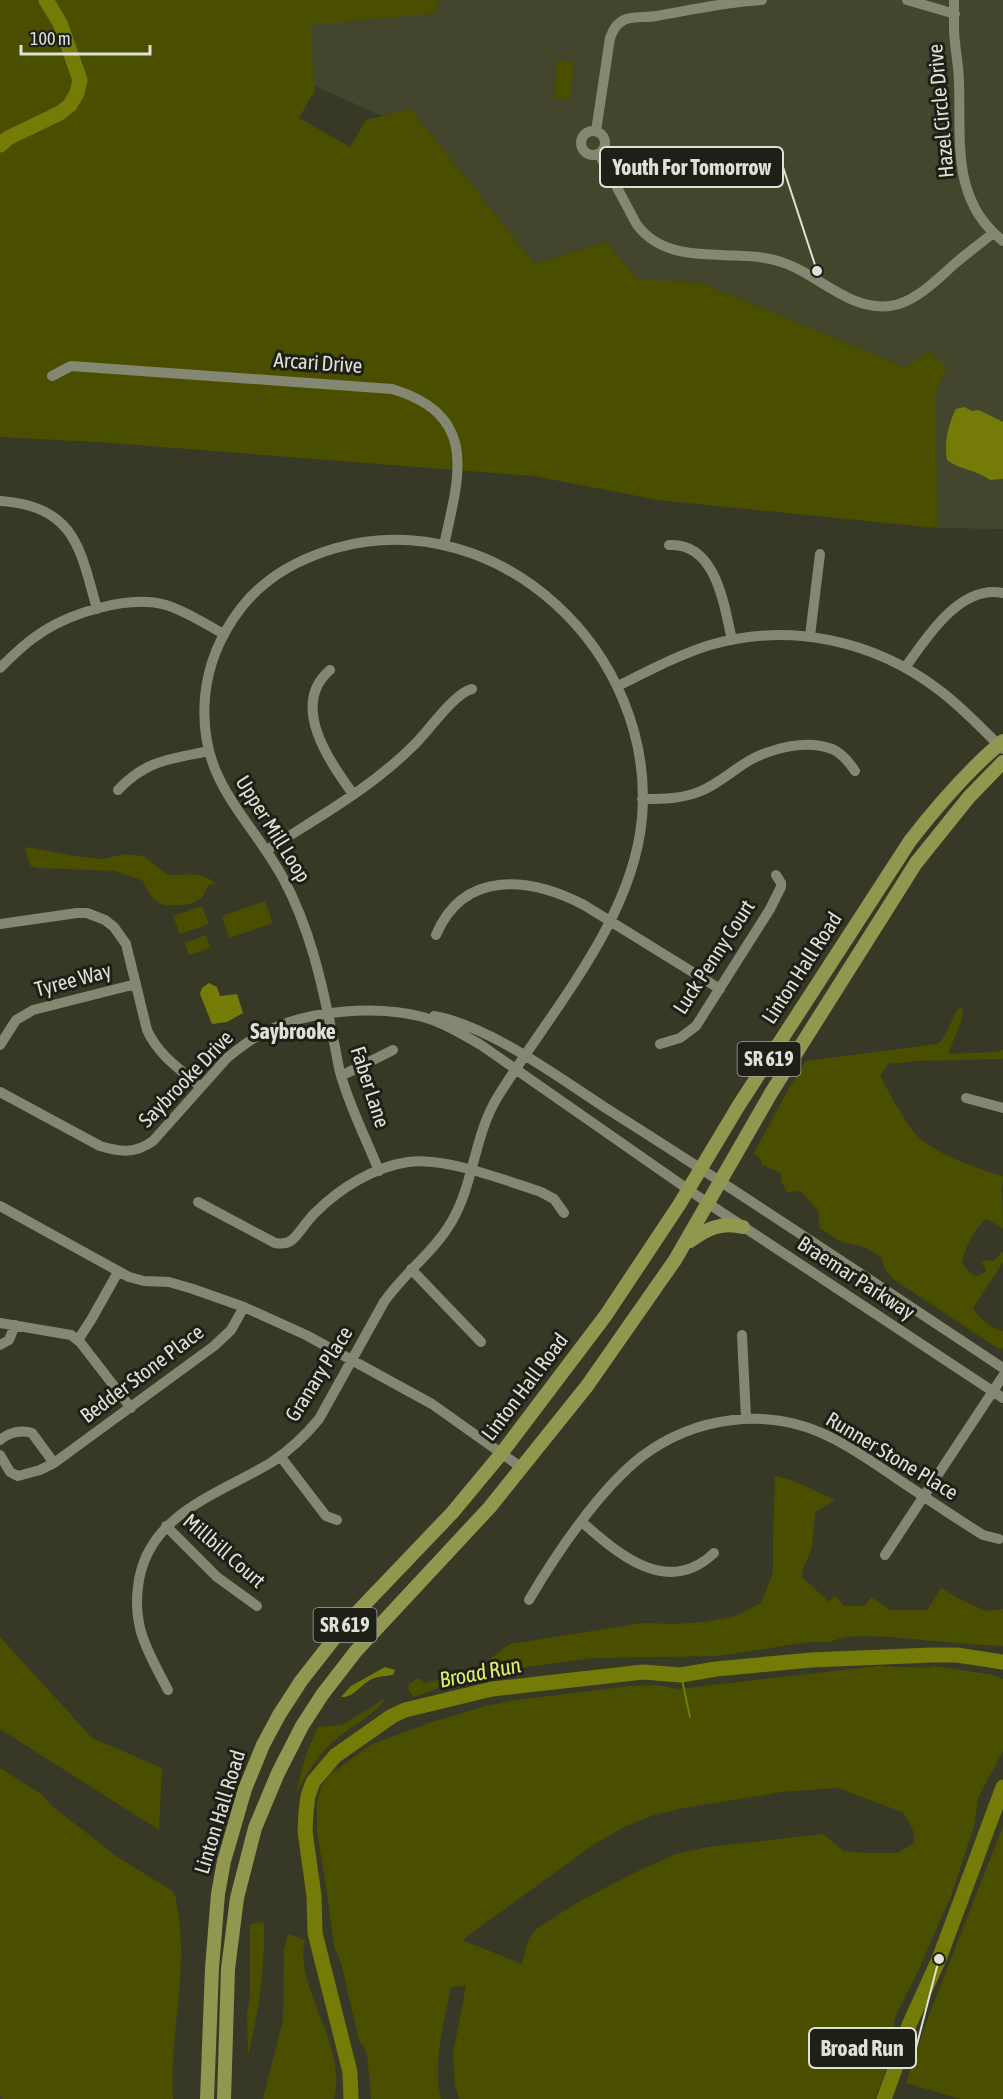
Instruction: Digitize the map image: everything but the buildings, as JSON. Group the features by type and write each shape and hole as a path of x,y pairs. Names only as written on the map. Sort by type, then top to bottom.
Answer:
{"main road":[{"name":"Linton Hall Road","path":"207,2099 212,1958 218,1894 245,1789 263,1745 289,1699 331,1642 452,1513 501,1454 606,1315 910,841 939,804 1002,745"},
{"name":"Linton Hall Road","path":"224,2099 228,1969 237,1898 255,1828 285,1757 314,1707 350,1659 490,1507 587,1386 636,1317 709,1204 771,1093 916,864 969,796 1003,762"},
{"path":"683,1245 712,1227 725,1224 743,1227"}],"street":[{"path":"596,131 610,38 612,31 621,21 654,17 700,7 762,0"},
{"name":"Hazel Circle Drive","path":"907,0 955,14"},
{"name":"Hazel Circle Drive","path":"954,0 962,171 974,206 993,233 1003,240"},
{"path":"596,131 602,135 605,142 604,149 599,154 587,154 581,144 586,134 596,131"},
{"path":"599,154 637,225 659,245 676,251 763,257 779,261 854,301 865,304 891,306 908,300 993,233"},
{"name":"Arcari Drive","path":"52,376 71,366 392,389 411,394 445,421 455,441 459,459 444,545"},
{"path":"0,501 27,504 39,508 51,514 69,532 80,551 97,609"},
{"name":"Upper Mill Loop","path":"328,1014 315,957 285,880 267,850 229,799 214,769 209,751 205,715 208,679 215,653 237,614 260,587 285,569 301,560 327,551 368,542 411,540 444,545 486,559 524,580 562,609 588,637 618,686 639,752 642,799 640,833 625,887 610,920 516,1070"},
{"path":"669,545 679,545 694,550 706,564 722,597 732,640"},
{"path":"810,636 820,554"},
{"path":"905,668 930,632 955,608 977,596 1003,593"},
{"path":"0,668 21,648 45,630 62,621 97,609 134,601 151,602 179,610 224,634"},
{"path":"618,686 688,653 732,640 764,635 810,636 856,646 905,668 940,691 1002,745"},
{"path":"330,670 317,687 314,705 315,723 329,760 353,794"},
{"path":"267,850 353,794 400,758 414,746 460,694 472,689"},
{"path":"642,799 671,798 699,792 757,757 780,748 794,746 809,745 832,749 848,761 855,771"},
{"path":"118,790 134,775 152,764 209,751"},
{"name":"Luck Penny Court","path":"660,1044 689,1032 696,1026 781,887 776,875"},
{"path":"436,936 441,922 456,904 481,890 508,883 549,889 610,920 720,989"},
{"path":"0,924 77,913 98,916 114,927 126,944 147,1030 152,1040 160,1051 201,1087"},
{"name":"Tyree Way","path":"0,1045 16,1020 33,1010 136,984"},
{"name":"Saybrooke Drive","path":"0,1092 100,1146 126,1152 138,1150 153,1141 227,1058 266,1031 306,1018 328,1014 368,1011 435,1016 466,1024 525,1057 700,1168"},
{"name":"Faber Lane","path":"328,1014 341,1076 379,1171"},
{"name":"Saybrooke Drive","path":"410,1015 458,1031 481,1045 688,1190"},
{"path":"341,1076 393,1050"},
{"name":"Granary Place","path":"168,1690 141,1632 137,1608 143,1558 165,1526 196,1504 280,1456 305,1436 319,1419 384,1302 451,1223 472,1171 479,1139 487,1118 516,1070"},
{"path":"966,1098 1003,1108"},
{"path":"198,1202 275,1243 282,1244 293,1239 330,1199 363,1178 406,1162 421,1161 447,1164 548,1194 564,1213"},
{"name":"Braemar Parkway","path":"700,1168 1003,1368"},
{"name":"Braemar Parkway","path":"688,1190 1003,1398"},
{"path":"1,1208 118,1272 144,1281 169,1282 244,1307 306,1335 432,1404 522,1468"},
{"path":"411,1269 481,1342"},
{"path":"78,1340 118,1272"},
{"name":"Bedder Stone Place","path":"0,1455 10,1472 18,1476 40,1470 54,1463 222,1339 231,1330 244,1307"},
{"path":"0,1323 63,1332 78,1340 131,1408"},
{"path":"0,1345 9,1340 15,1325"},
{"path":"742,1335 746,1418"},
{"path":"885,1555 1003,1376"},
{"name":"Runner Stone Place","path":"528,1600 559,1552 625,1472 655,1447 694,1429 722,1421 746,1418 769,1419 792,1423 829,1436 983,1535 999,1539"},
{"path":"0,1440 21,1431 32,1433 54,1463"},
{"path":"280,1456 326,1516 337,1520"},
{"path":"582,1522 633,1561 662,1571 676,1572 694,1568 714,1553"},
{"name":"Millbill Court","path":"165,1526 218,1577 257,1606"}],"shaded area":[{"path":"0,0 438,0 436,13 310,25 315,90 299,118 350,147 366,120 411,109 535,264 606,242 638,279 701,283 906,367 928,351 947,367 936,391 937,528 658,500 534,476 97,442 0,437"},
{"path":"281,0 1003,0 1003,529 937,528 936,391 947,367 906,367 701,283 638,279 606,242 535,264 411,109 382,116 290,75"},
{"path":"557,60 574,62 570,99 554,97"},
{"path":"964,407 972,411 979,410 1003,422 1003,479 990,480 947,460 946,440 951,421 956,409"},
{"path":"27,847 103,859 125,854 143,856 168,875 199,875 216,884 208,885 206,891 196,902 186,905 166,905 154,899 143,881 116,871 31,866 25,850"},
{"path":"265,901 273,923 229,938 222,916"},
{"path":"202,906 209,924 180,934 173,916"},
{"path":"206,935 210,948 189,955 185,943"},
{"path":"209,983 217,987 220,996 237,994 243,1013 227,1022 212,1024 200,994 202,988"},
{"path":"959,1008 963,1009 963,1015 949,1054 1003,1050 1003,1059 888,1064 880,1076 904,1118 920,1138 955,1159 1003,1176 1003,1228 986,1219 970,1239 962,1263 969,1272 976,1276 985,1273 986,1268 981,1263 987,1260 994,1261 1003,1253 1003,1262 973,1308 985,1322 1003,1331 1003,1348 999,1349 893,1279 886,1271 881,1257 864,1247 839,1241 820,1228 818,1211 802,1192 788,1193 782,1183 781,1173 762,1165 760,1158 754,1153 806,1061 937,1044 944,1037"},
{"path":"775,1476 794,1481 835,1500 815,1512 812,1548 802,1571 802,1577 829,1602 835,1596 844,1606 865,1606 871,1597 890,1610 927,1610 941,1588 986,1611 1003,1609 1003,1646 890,1637 845,1637 829,1642 809,1642 718,1656 592,1658 475,1677 414,1697 409,1691 408,1685 418,1678 425,1683 485,1668 488,1660 510,1644 643,1623 705,1622 736,1616 761,1603 773,1573"},
{"path":"0,1637 92,1738 162,1768 159,1830 0,1729"},
{"path":"878,1666 927,1668 934,1666 994,1675 1003,1679 1003,1751 978,1798 974,1826 951,1896 895,2017 888,2064 875,2099 459,2099 455,2085 453,2053 466,1986 451,1987 438,2057 441,2099 371,2099 367,2053 359,2040 341,1963 334,1946 317,1831 317,1804 321,1787 329,1775 372,1744 432,1722 486,1706 516,1700 631,1686 655,1685 678,1689","holes":["838,1788 902,1812 913,1830 914,1843 897,1853 844,1851 823,1834 708,1847 676,1854 580,1901 536,1929 528,1941 522,1964 462,1940 593,1845 624,1827 654,1815 782,1792"]},
{"path":"385,1667 395,1670 393,1675 372,1679 354,1693 341,1697 351,1686"},
{"path":"386,1698 370,1714 326,1749 309,1770 296,1793 306,1755 318,1727 342,1725"},
{"path":"0,1768 41,1794 53,1807 119,1858 174,1892 179,1918 181,1969 174,2047 173,2099 3,2099 0,2096"},
{"path":"1003,1826 1003,2099 960,2099 906,2083 926,2023"},
{"path":"258,1922 264,1923 262,1973 248,2055 250,1925"},
{"path":"288,1934 305,1940 303,1958 306,1977 334,2058 336,2079 334,2099 263,2099 283,2020 284,1949"}],"waterway":[{"name":"Broad Run","path":"0,145 8,138 60,113 70,105 77,93 80,80 60,23 46,0"},
{"name":"Broad Run","path":"351,2099 350,2072 315,1933 314,1896 305,1831 306,1812 313,1782 335,1756 392,1716 405,1710 492,1689 643,1672 681,1675 716,1669 811,1660 932,1655 957,1655 1003,1662"},
{"path":"681,1675 690,1717"},
{"name":"Broad Run","path":"884,2099 909,2025 939,1959 1003,1787"}],"place":[{"name":"Youth For Tomorrow","path":"817,271"},
{"name":"Broad Run","path":"939,1959"}],"district":[{"name":"Saybrooke","path":"293,1031"}]}
